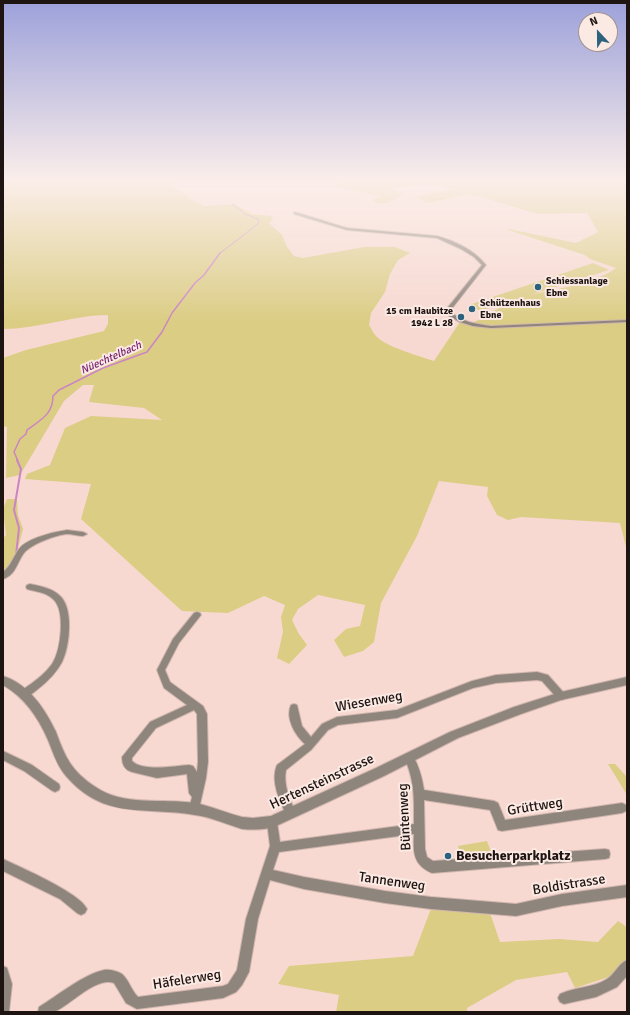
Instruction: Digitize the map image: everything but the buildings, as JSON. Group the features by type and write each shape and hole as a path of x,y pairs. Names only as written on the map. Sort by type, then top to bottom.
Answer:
{"street":[{"path":"340,227 347,230 437,237 455,244 484,265 447,311 453,316 476,325 491,327 627,321"},
{"path":"3,576 9,573 24,549 35,542 65,532 82,534"},
{"path":"25,693 44,679 61,655 66,618 64,606 56,595 42,589 30,587"},
{"path":"194,809 203,762 202,714 200,709 164,681 161,670 176,641 197,615"},
{"name":"Wiesenweg","path":"291,813 286,804 279,774 281,768 311,743 325,727 337,721 397,714 472,685 496,679 518,676 537,676 545,678 561,696"},
{"name":"Hertensteinstrasse","path":"3,680 25,693 36,705 68,770 90,790 102,797 115,802 143,806 194,809 210,812 242,823 253,824 272,822 380,772 454,735 518,710 561,696 627,681"},
{"path":"194,704 190,708 153,725 127,757 128,763 132,768 157,772 189,769 192,773 194,793 197,794"},
{"path":"294,708 293,720 305,738 311,743"},
{"path":"3,755 28,768 55,787"},
{"name":"Büntenweg","path":"409,757 415,766 419,795 419,846 425,863 432,867 605,854"},
{"name":"Grüttweg","path":"419,795 494,806 502,826 622,808"},
{"name":"Häfelerweg","path":"49,1009 103,976 109,975 117,978 133,1002 137,1003 223,992 232,988 238,982 243,972 252,919 275,846 272,822"},
{"path":"275,846 280,847 419,828"},
{"path":"3,865 64,895 81,909"},
{"name":"Tannenweg","path":"266,874 304,883 385,897 431,903 516,910"},
{"name":"Boldistrasse","path":"516,910 562,900 627,891"},
{"path":"564,998 596,991 613,983 627,966"},
{"path":"3,972 6,984 3,1011"}],"shaded area":[{"path":"3,227 274,227 282,235 287,247 294,256 303,258 364,247 395,247 410,253 398,260 390,274 385,292 371,313 369,325 376,336 387,344 434,361 460,322 469,324 489,316 488,314 507,304 527,296 584,283 596,279 616,268 590,259 585,255 508,230 509,229 576,243 598,232 595,227 627,227 627,551 620,523 521,517 508,520 497,515 487,496 488,487 439,481 417,536 381,603 374,642 363,651 344,657 334,640 346,629 360,626 365,605 318,595 298,609 292,620 299,634 307,645 289,664 277,658 283,632 281,617 285,605 264,596 228,613 182,611 81,519 91,484 25,479 27,474 50,465 65,428 91,416 162,420 144,408 89,402 94,385 83,385 64,401 20,475 6,478 7,427 3,426 3,358 26,350 104,331 108,324 108,315 82,317 30,327 3,329"},
{"name":"Schiessanlage Ebne","path":"593,263 609,270 480,311 469,305"},
{"path":"7,499 17,499 18,515 23,529 15,560 3,572 3,538 6,535 3,509"},
{"path":"608,764 615,764 627,777 627,795"},
{"path":"487,841 494,860 463,863 458,846"},
{"path":"432,906 489,910 500,942 559,939 598,942 618,921 627,927 627,960 609,977 575,988 567,972 516,980 467,1008 467,1012 336,1012 339,995 278,984 289,966 413,956"}],"waterway":[{"name":"Nüechtelbach","path":"220,254 253,227"},
{"name":"Nüechtelbach","path":"18,461 14,452 20,439 26,434 27,430 45,416 51,408 53,396 59,390 103,368 147,352 162,332 172,313 195,283 204,275 220,254"},
{"name":"Nüechtelbach","path":"16,555 19,528 14,510 21,469 17,460"}],"place":[{"name":"Schiessanlage Ebne","path":"538,287"},
{"name":"Schützenhaus Ebne","path":"472,309"},
{"name":"15 cm Haubitze 1942 L 28","path":"461,317"},
{"name":"Besucherparkplatz","path":"448,856"}]}
